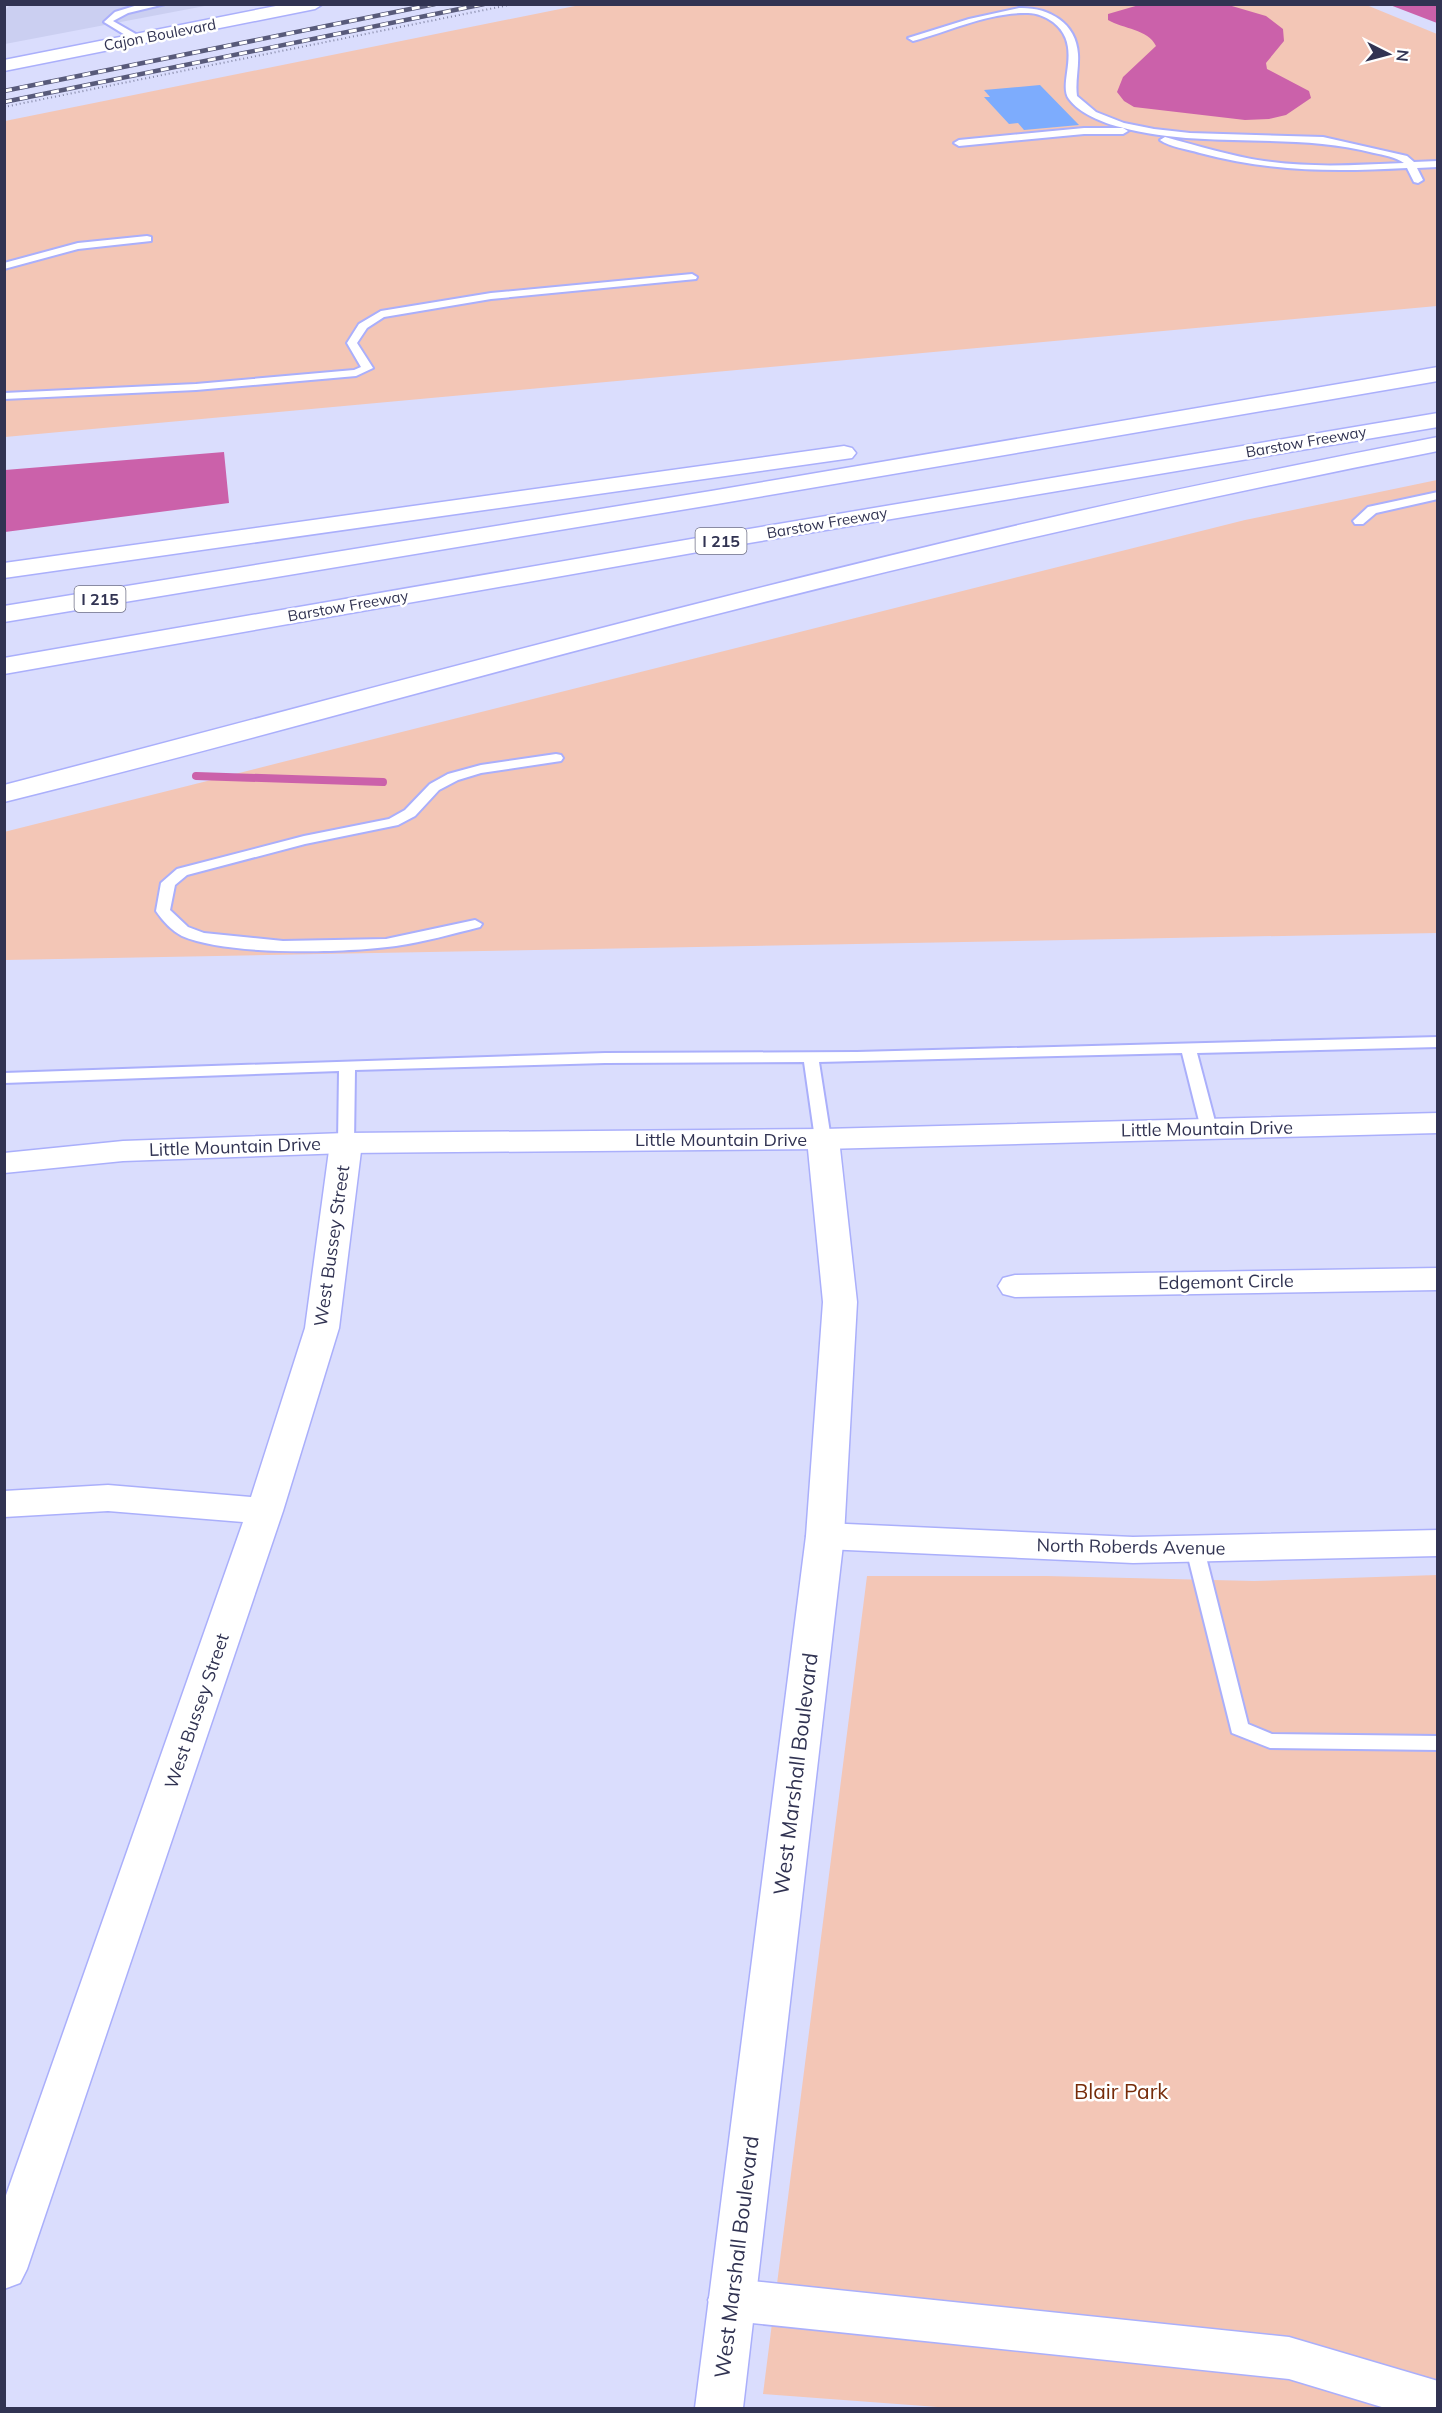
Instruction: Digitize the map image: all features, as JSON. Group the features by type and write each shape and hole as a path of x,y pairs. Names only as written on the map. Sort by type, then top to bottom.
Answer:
{"main road":[{"name":"Cajon Boulevard","path":"4,66 315,4"},
{"path":"4,571 901,445 1372,374 1436,375"},
{"name":"I 215","path":"4,614 700,500 1436,375"},
{"name":"Barstow Freeway","path":"4,666 760,534 1437,420"},
{"path":"4,794 711,608 1076,518 1437,444"},
{"name":"Little Mountain Drive","path":"4,1163 123,1150 346,1143 823,1139 1437,1123"},
{"name":"West Marshall Boulevard","path":"719,2409 825,1536 840,1302 823,1139"},
{"name":"West Bussey Street","path":"4,2269 265,1511 322,1328 346,1143"},
{"name":"Edgemont Circle","path":"1016,1286 1437,1279"},
{"path":"4,1504 108,1498 265,1511"},
{"name":"North Roberds Avenue","path":"825,1536 1132,1550 1437,1544"},
{"path":"732,2300 1289,2358 1437,2403"}],"lane":[{"path":"138,39 108,22 109,20 118,14 161,4"},
{"path":"913,38 1009,12 1030,10 1044,13 1061,25 1071,40 1072,97 1078,104 1098,117 1127,126 1164,132 1330,141 1404,158 1411,165 1418,180"},
{"path":"1093,131 1098,117"},
{"path":"959,143 1093,131 1137,133 1231,158 1281,166 1330,168 1437,164"},
{"path":"4,266 78,246 147,239"},
{"path":"4,396 196,387 356,374 367,368 352,343 363,326 381,314 491,296 692,277"},
{"path":"1359,521 1372,510 1437,495"},
{"path":"475,924 413,939 366,946 240,942 210,940 187,933 163,911 168,884 182,872 304,840 393,822 416,810 433,789 452,778 556,758"},
{"path":"4,1078 605,1058 811,1057 1437,1042"},
{"path":"1188,1048 1209,1129"},
{"path":"811,1057 823,1139"},
{"path":"346,1143 347,1065"},
{"path":"1195,1549 1239,1728 1270,1741 1437,1743"}],"path":[{"path":"4,107 514,4"}],"shaded area":[{"path":"1225,4 1266,16 1283,29 1284,41 1266,63 1267,69 1309,91 1311,98 1286,115 1269,119 1245,120 1134,107 1124,101 1117,92 1123,77 1156,46 1147,36 1108,20 1108,14 1139,5"},
{"path":"10,5 210,5 5,44 5,10"},
{"path":"1390,5 1437,5 1437,23"},
{"path":"224,452 229,503 5,532 5,470"}],"green space":[{"path":"1364,4 1437,34 1437,306 5,437 5,121 580,5"},
{"path":"1437,480 1437,933 5,960 4,832 1245,520"},
{"name":"Blair Park","path":"1437,1575 1437,2408 951,2408 763,2394 867,1576 1046,1576 1254,1581"}],"building":[{"path":"1040,85 1079,125 1024,130 1018,123 1009,124 984,97 990,97 984,90"}],"waterway":[{"path":"196,776 383,782"}],"railway":[{"path":"4,91 435,4"},
{"path":"4,102 484,4"}]}
